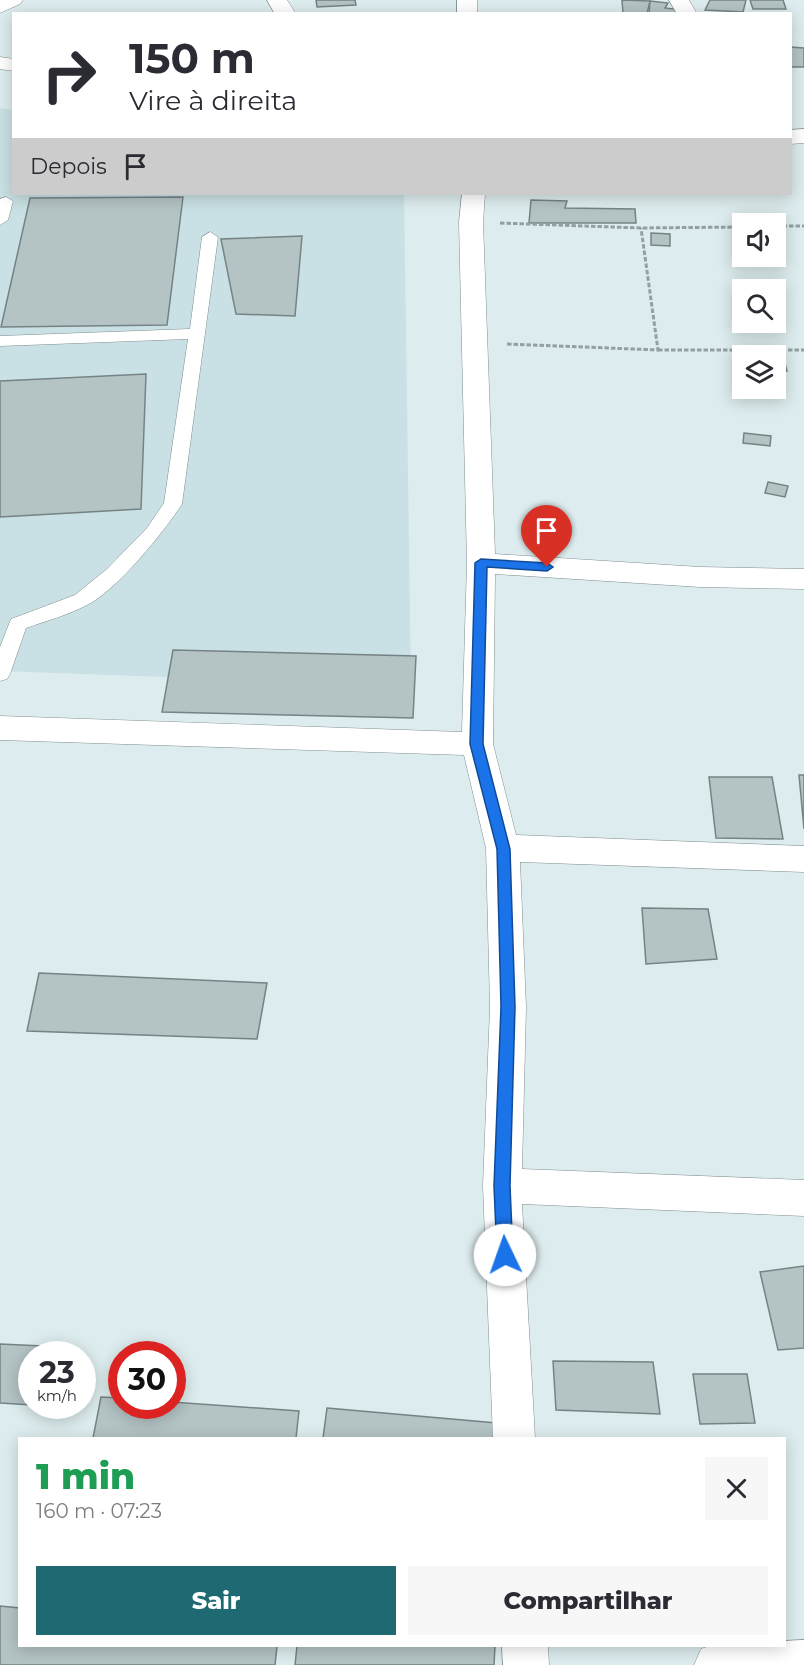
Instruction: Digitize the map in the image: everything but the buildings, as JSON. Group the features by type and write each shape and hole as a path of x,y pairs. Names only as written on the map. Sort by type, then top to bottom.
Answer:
{"street":[{"path":"0,8 13,0"},
{"path":"472,208 481,563 477,744 503,849 508,1007 502,1186 514,1437"},
{"path":"481,563 700,577 804,579"},
{"path":"0,728 477,744"},
{"path":"503,849 804,859"},
{"path":"502,1186 804,1198"},
{"path":"525,1647 526,1665"},
{"path":"717,1665 804,1663"}],"lane":[{"path":"0,220 6,201"},
{"path":"0,674 9,623 82,600 114,573 153,532 173,504 178,482 210,237"},
{"path":"0,341 197,334"}],"path":[{"path":"472,208 641,228 732,227"},
{"path":"786,226 804,226"},
{"path":"641,228 658,350"},
{"path":"474,344 658,350 804,350"}],"shaded area":[{"path":"0,108 12,110 12,195 404,195 411,686 0,671"}],"route":[{"path":"505,1255 502,1186 508,1007 503,849 477,744 481,563 547,567"}]}
